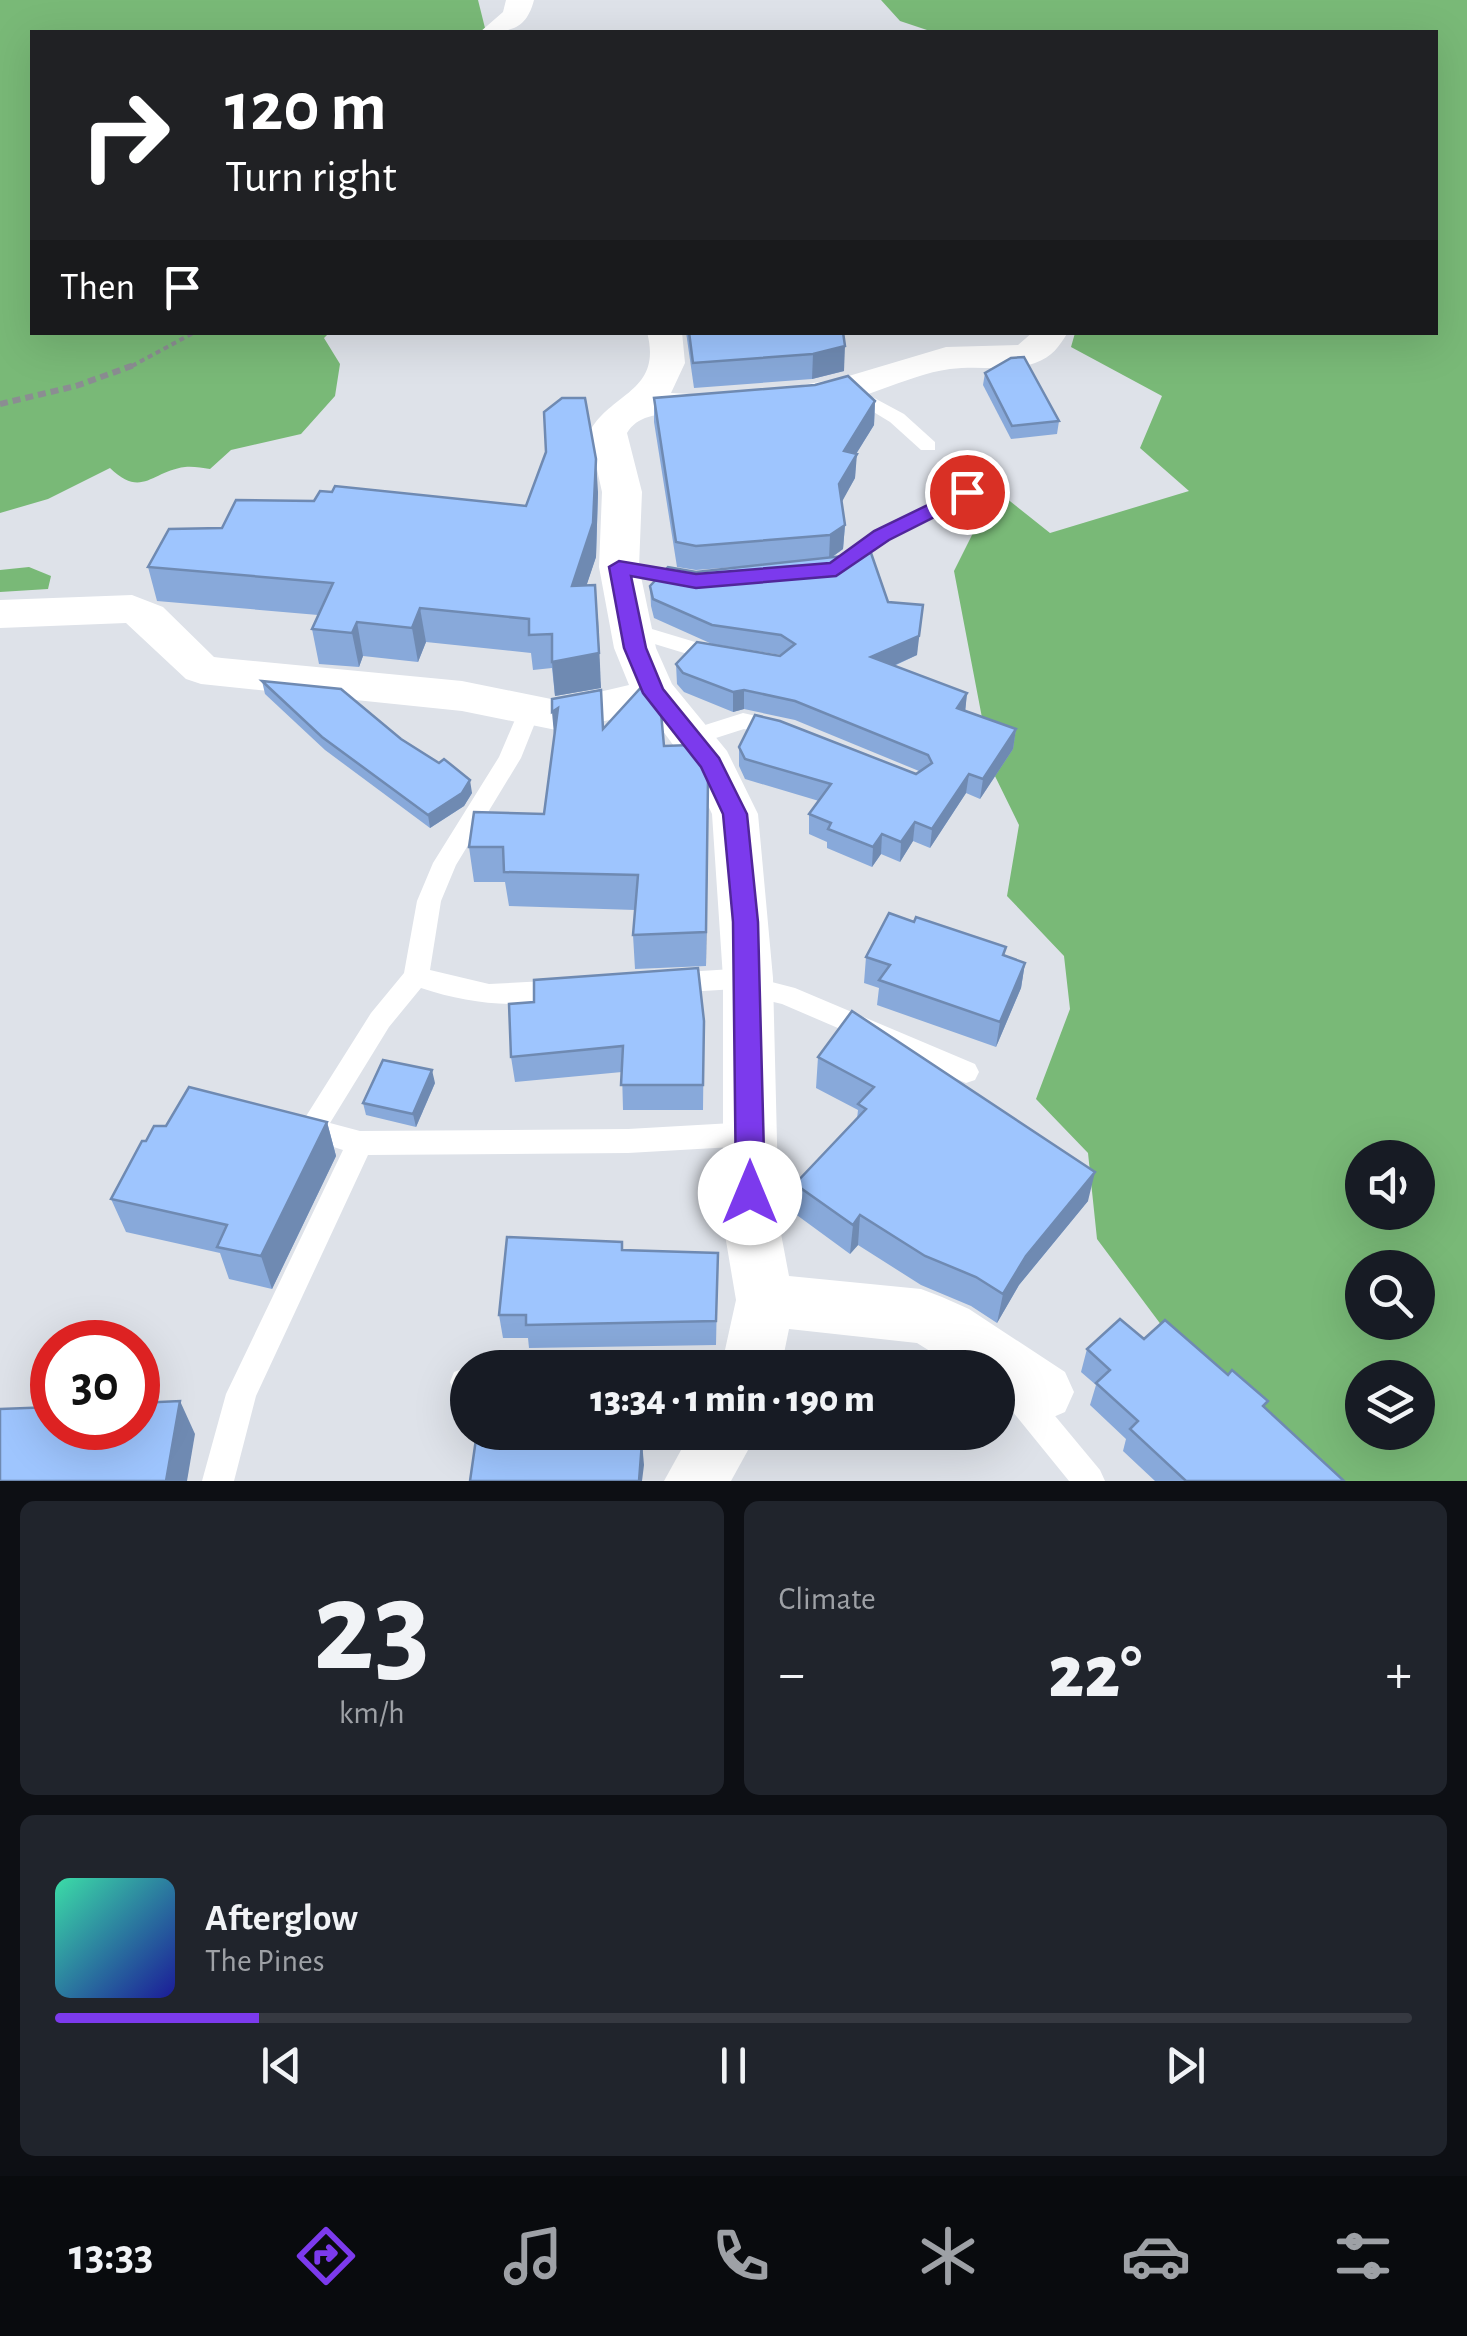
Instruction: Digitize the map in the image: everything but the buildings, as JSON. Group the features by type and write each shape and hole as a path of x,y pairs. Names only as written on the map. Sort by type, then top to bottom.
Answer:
{"street":[{"path":"497,30 516,16 520,0"},
{"path":"665,335 669,344 658,389 641,407 609,428 622,492 619,567 632,630 654,693 666,702 711,764 735,814 748,983 751,1222 765,1300 755,1350"},
{"path":"641,407 752,402 847,388 946,358 1025,355 1042,346 1049,335"},
{"path":"0,614 132,609 148,617 201,668 462,696 509,704 528,713 576,714 654,693"},
{"path":"765,1300 921,1316 981,1350"},
{"path":"1015,1373 1044,1392"},
{"path":"695,1481 715,1450"}],"lane":[{"path":"847,388 897,418 928,446"},
{"path":"810,572 844,566 882,535 967,492"},
{"path":"619,567 710,580"},
{"path":"632,630 665,643 747,660"},
{"path":"528,713 510,758 478,816 445,863 428,901 416,976 380,1020 312,1129 360,1143 628,1141 750,1134"},
{"path":"691,738 743,721 804,738"},
{"path":"416,976 461,993 497,997 589,986"},
{"path":"642,984 748,983 966,1072"},
{"path":"218,1481 241,1394 360,1143"},
{"path":"1015,1388 1089,1481"}],"path":[{"path":"0,404 40,396 145,360 190,335"}],"green space":[{"path":"0,0 478,0 486,30 30,30 30,335 327,335 324,338 340,364 335,396 301,434 231,450 210,469 174,469 147,481 131,481 110,468 48,499 0,513"},
{"path":"881,0 1467,0 1467,1481 1331,1481 1162,1326 1097,1239 1088,1153 1036,1099 1070,1009 1064,956 1007,896 1019,825 992,770 954,571 975,529 1006,498 1050,533 1189,491 1140,448 1162,396 1071,347 1074,335 1438,335 1438,30 927,30 900,21"},
{"path":"29,567 51,576 48,589 0,592 0,570"}],"route":[{"path":"750,1193 746,922 735,814 711,764 666,702 654,693 635,648 619,567 696,581 836,569 882,535 967,492"}]}
